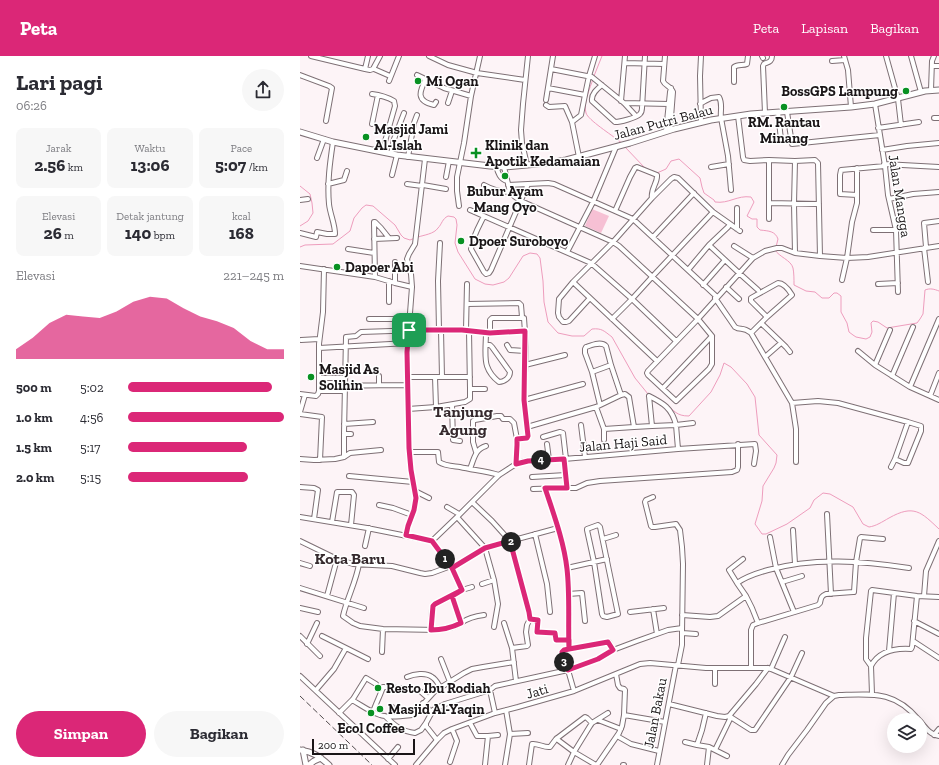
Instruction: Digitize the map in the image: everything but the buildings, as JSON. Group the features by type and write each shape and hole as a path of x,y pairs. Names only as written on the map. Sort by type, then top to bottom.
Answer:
{"main road":[{"name":"Jalan Putri Balau","path":"300,132 333,142 408,157 496,166 527,165 579,157 629,144 700,122 721,118 765,113 851,107 898,99 931,90 939,90"},
{"path":"306,765 301,750 313,752 329,765"},
{"path":"309,765 321,758"}],"street":[{"path":"311,56 365,69 374,69 390,79 399,56"},
{"path":"365,69 368,56"},
{"path":"374,69 380,56"},
{"path":"429,56 448,65 477,73 525,80"},
{"path":"459,206 457,177 471,96 480,56"},
{"path":"527,165 522,143 521,130 528,56"},
{"path":"546,100 553,56"},
{"path":"572,122 581,115 596,56"},
{"path":"622,102 625,56"},
{"path":"601,83 592,97 592,101 597,106 616,122 636,116 642,112 645,56"},
{"path":"665,56 663,81 665,85 671,88 673,92 668,131"},
{"path":"700,122 701,56"},
{"path":"734,82 734,67 744,66 747,64 748,56"},
{"path":"765,113 763,60 771,61 772,56"},
{"path":"886,56 898,99 901,125"},
{"path":"911,56 921,92"},
{"path":"930,56 932,63"},
{"path":"931,90 932,63 934,56"},
{"path":"832,61 845,58 848,70 851,107"},
{"path":"625,63 664,64"},
{"path":"932,63 939,66"},
{"path":"551,69 591,76 601,83 636,116"},
{"path":"300,74 332,88 326,121"},
{"path":"417,75 452,91 471,96"},
{"path":"426,80 420,92 421,96 423,100 430,104 434,105 436,102"},
{"path":"548,88 585,95"},
{"path":"668,131 671,88"},
{"path":"448,103 452,91"},
{"path":"372,94 382,95 394,101 395,106 382,152"},
{"path":"372,124 378,95"},
{"path":"700,104 711,98 719,97 720,99 722,108 720,114 729,164 731,190"},
{"path":"622,102 669,104"},
{"name":"Jalan Mangga","path":"874,104 885,165 889,199 896,230 898,292"},
{"path":"546,105 549,107 565,106 572,122 579,157"},
{"path":"778,112 781,140"},
{"path":"787,112 792,144 880,135"},
{"path":"391,154 394,139 404,113"},
{"path":"408,157 414,123 417,115"},
{"path":"738,116 744,160 817,161 820,256"},
{"path":"878,128 919,122"},
{"path":"317,158 324,139"},
{"path":"300,233 316,237 317,232 335,234 328,194 329,170 333,142"},
{"path":"882,150 939,143"},
{"path":"567,252 593,202 619,146"},
{"path":"392,175 397,155"},
{"path":"406,535 415,503 410,452 407,352 412,287 411,274 407,259 415,244 425,159"},
{"path":"768,160 769,219"},
{"path":"446,177 449,161"},
{"path":"795,161 795,253"},
{"path":"711,167 729,164"},
{"path":"857,195 840,195 841,170 885,165 939,167"},
{"path":"496,166 498,173 507,183 554,184 633,219 688,270 716,298 734,327 738,329 744,328 751,333 792,403 796,429 796,462"},
{"path":"504,166 507,183 510,192 514,196 521,201 619,246 698,319 712,336 712,364 709,369 677,401 648,374 648,370 698,319 758,254 775,248 782,248 795,253 847,258 939,246"},
{"path":"615,211 635,168 637,167 657,175 651,195 652,198"},
{"path":"842,280 856,207 857,168"},
{"path":"328,184 344,180 347,171"},
{"path":"590,298 569,321 564,322 559,317 559,299 573,282 613,242 652,198 674,177 678,178 713,212 738,230 737,208"},
{"path":"407,184 446,188"},
{"path":"484,216 471,247 485,273 488,274 528,184"},
{"path":"484,185 500,192 510,192"},
{"path":"889,199 913,194 939,192"},
{"path":"653,237 694,193"},
{"path":"300,200 308,199"},
{"path":"769,204 819,204"},
{"path":"470,210 591,263 676,341"},
{"path":"612,319 713,212"},
{"path":"928,282 924,223 939,221"},
{"path":"375,277 373,223 375,222 378,224 388,238"},
{"path":"688,270 709,245 730,224"},
{"path":"873,230 896,230"},
{"path":"374,239 398,238"},
{"path":"440,243 438,281 442,377"},
{"path":"709,245 758,290"},
{"path":"734,246 753,258"},
{"path":"348,249 374,253"},
{"path":"703,285 725,260"},
{"path":"395,283 396,262"},
{"path":"300,266 375,277 412,287"},
{"path":"300,394 316,396 319,391 318,348 323,312 324,269"},
{"path":"388,281 389,302"},
{"path":"573,282 657,361"},
{"path":"751,333 792,295 781,283 778,283 751,298 751,301 767,317"},
{"path":"878,284 898,283"},
{"path":"408,409 452,405 470,398 467,284"},
{"path":"726,287 739,299"},
{"path":"467,304 519,303 521,305 522,317 525,320 526,351 524,400 527,438 517,439"},
{"path":"486,345 490,345 492,347 510,372 507,379 499,382 486,366 486,345 491,319 522,317"},
{"path":"369,319 410,319"},
{"path":"910,387 939,319"},
{"path":"761,323 790,352"},
{"path":"892,376 913,327"},
{"path":"344,458 345,338 356,336 361,332 409,330 468,330 488,333 525,331"},
{"path":"875,365 890,330"},
{"path":"663,388 712,336"},
{"path":"301,340 319,339"},
{"path":"318,348 408,343"},
{"path":"765,357 781,343"},
{"path":"600,404 592,372 585,353 586,347 597,344 605,344 621,395"},
{"path":"507,346 510,350 526,351"},
{"path":"858,351 875,365 910,387 939,400"},
{"path":"525,365 565,355"},
{"path":"592,372 611,365"},
{"path":"930,396 939,373"},
{"path":"379,376 379,385"},
{"path":"408,377 470,377"},
{"path":"435,377 436,407"},
{"path":"319,378 344,378"},
{"path":"524,400 583,384"},
{"path":"344,386 408,385"},
{"path":"470,389 485,389"},
{"path":"319,391 344,391"},
{"path":"527,427 596,407 625,394 629,397 634,427"},
{"path":"306,395 300,413 322,417 320,460"},
{"path":"652,426 649,396 665,405 672,413 676,425 678,449"},
{"path":"792,403 830,401 853,406 921,426 908,463 895,459"},
{"path":"452,405 453,440 460,441"},
{"path":"596,407 604,429 604,440"},
{"path":"476,452 472,442 473,421 501,416 502,419 510,419 514,423 517,439 516,464"},
{"path":"344,424 373,422"},
{"path":"891,467 908,422"},
{"path":"604,429 693,423"},
{"path":"581,425 585,457"},
{"path":"543,438 563,432 567,488"},
{"path":"344,434 351,434"},
{"path":"547,444 549,460"},
{"path":"533,489 576,488 587,483 600,481 732,472 738,467 738,444"},
{"name":"Jalan Haji Said","path":"432,541 499,475 516,464 528,461 738,444 755,444 756,451 754,464"},
{"path":"470,469 476,452 480,448 486,446"},
{"path":"300,460 344,458 350,453 381,450"},
{"path":"410,452 438,452 439,462 441,463 499,475"},
{"path":"532,477 566,475"},
{"path":"349,476 413,482"},
{"path":"300,487 316,488 318,490 314,519"},
{"path":"545,488 558,528 567,568 569,649"},
{"path":"415,491 429,498"},
{"path":"332,522 337,492 352,492 354,495 350,525"},
{"name":"Jalan Bakau","path":"653,497 645,502 652,527 674,524 677,525 680,530 683,564 682,645 656,765"},
{"path":"472,502 510,541 530,619 526,632 528,645 512,648"},
{"path":"378,504 412,515"},
{"path":"448,507 458,516 485,548 494,580 498,604 494,627"},
{"path":"827,514 831,594"},
{"path":"300,517 370,528 432,541 451,567 462,590"},
{"path":"598,526 600,527 603,539 618,614 607,617 603,616 602,614 587,529 598,526"},
{"path":"365,546 370,528"},
{"path":"300,542 348,563 392,566 425,574 451,567 485,548 558,528"},
{"path":"793,530 795,564"},
{"path":"535,534 547,584 550,612"},
{"path":"603,539 616,535"},
{"path":"770,537 776,568 794,612"},
{"path":"751,668 751,630 753,625 818,605 823,595 826,594 853,592 860,537 883,539"},
{"path":"924,596 926,571 939,541"},
{"path":"567,568 607,558"},
{"path":"327,596 337,559"},
{"path":"743,559 729,570 746,596 758,623"},
{"path":"737,583 753,574 795,564 856,562 909,568"},
{"path":"300,563 310,566"},
{"path":"359,564 356,578 343,616 360,626 431,630 446,629 472,617 484,615"},
{"path":"782,582 802,576"},
{"path":"482,584 494,580"},
{"path":"431,630 433,606 462,590 472,587"},
{"path":"300,588 364,608"},
{"path":"872,694 871,666 866,659 866,638 871,591 874,589 917,596 939,597"},
{"path":"568,594 582,593 585,621"},
{"path":"889,651 894,593"},
{"path":"452,596 461,623"},
{"path":"682,616 710,618 718,616 746,596"},
{"path":"871,666 876,658 889,651 902,648 911,649 917,596"},
{"path":"300,608 318,612"},
{"path":"630,612 664,608"},
{"path":"653,609 656,634"},
{"path":"530,619 538,620 537,632 555,633 555,639 569,640"},
{"path":"914,621 939,634"},
{"path":"307,644 317,623"},
{"path":"504,623 512,648 516,681"},
{"path":"382,652 383,628"},
{"path":"386,716 399,729 415,733 420,730 432,712 437,708 490,690 495,686 568,670 598,659 613,650 673,629 696,634"},
{"path":"300,636 320,656"},
{"path":"322,636 368,659"},
{"path":"715,750 730,717 770,668 785,637"},
{"path":"913,641 939,658"},
{"path":"574,691 568,670 565,667 562,652 564,650 607,642 609,642 613,650"},
{"path":"316,690 335,668 346,648"},
{"path":"669,704 706,714 730,717 751,730 755,730 791,677 802,653"},
{"path":"441,659 450,682"},
{"path":"352,700 373,712 386,716 412,715 440,687 472,669 514,662"},
{"name":"Jati","path":"416,765 444,733 452,729 495,713 574,691 635,665 645,663 715,668 770,668"},
{"path":"715,668 715,684"},
{"path":"770,668 834,696"},
{"path":"407,677 419,674 432,676 440,687"},
{"path":"558,738 558,740 574,752 597,765 621,729 624,716 625,690 620,688 618,685 616,674"},
{"path":"300,676 395,765"},
{"path":"339,713 352,700 366,678 376,684"},
{"path":"373,712 383,687 420,691 428,698"},
{"path":"490,690 495,713"},
{"path":"782,765 808,730 822,707 834,696 881,695 905,706 913,713"},
{"path":"423,704 432,712"},
{"path":"392,706 392,716"},
{"path":"505,765 510,734 506,710"},
{"path":"568,765 574,752 592,723 608,712"},
{"path":"697,745 706,714"},
{"path":"624,716 665,722"},
{"path":"529,765 532,744 534,743 549,748 552,746 554,740 585,717 592,723"},
{"path":"598,720 621,729"},
{"path":"426,722 426,726 437,740"},
{"path":"470,722 477,736 498,735"},
{"path":"450,762 457,741 452,729"},
{"path":"927,729 934,735 939,736"},
{"path":"934,735 939,729"},
{"path":"510,734 528,733"},
{"path":"485,765 488,736"},
{"path":"617,736 631,744 659,751"},
{"path":"684,742 709,747 727,756"},
{"path":"388,759 398,747"},
{"path":"706,765 709,747"}],"shaded area":[{"path":"592,209 609,216 601,233 585,226"}],"waterway":[{"path":"594,76 602,56"},
{"path":"593,79 586,100 586,113 595,123 622,143"},
{"path":"625,147 647,169"},
{"path":"657,173 666,169 671,161 679,159 700,178 704,193 715,202 725,202 741,197 751,197 754,202 747,216 752,219 757,219 757,227 760,230 769,231 775,234 778,239 776,247"},
{"path":"300,186 310,194 313,213 308,221 300,226"},
{"path":"300,247 305,245 333,244 350,231 354,218 366,205 373,206 395,225 404,238 410,240 415,238"},
{"path":"418,237 434,232 448,216 454,217 457,225 455,243 458,252 475,279 485,284 493,285 504,282 509,278 523,256 530,253 537,254 540,258 544,302 548,322 558,333 572,336 584,336 592,329 603,330 612,337 635,378 648,394"},
{"path":"775,250 792,265 794,272 794,285 806,291 815,292 822,298 829,298 834,293 841,296 841,312 847,323 849,332 856,337 866,339 870,337 872,332 871,323 873,321 878,322 887,328 917,323 923,314 925,290 932,289 939,291"},
{"path":"665,403 678,414 689,416 711,392 720,375 724,363 731,367 747,384 755,397 759,435 777,455 774,468 763,486 762,501 755,524 762,534 766,534 787,524 810,508 814,500 823,493 830,494 853,507 863,524 869,527 877,525 905,511 911,511 922,514 939,529"}],"railway":[{"path":"300,696 372,765"}],"place":[{"name":"Mi Ogan","path":"418,81"},
{"name":"BossGPS Lampung","path":"906,91"},
{"name":"RM. Rantau Minang","path":"784,107"},
{"name":"Masjid Jami Al-Islah","path":"366,137"},
{"name":"Klinik dan Apotik Kedamaian","path":"476,153"},
{"name":"Bubur Ayam Mang Oyo","path":"505,176"},
{"name":"Dpoer Suroboyo","path":"461,241"},
{"name":"Dapoer Abi","path":"337,267"},
{"name":"Masjid As Solihin","path":"311,377"},
{"name":"Resto Ibu Rodiah","path":"378,688"},
{"name":"Masjid Al-Yaqin","path":"380,709"},
{"name":"Ecol Coffee","path":"371,713"}],"district":[{"name":"Tanjung Agung","path":"463,420"},
{"name":"Kota Baru","path":"350,558"}],"route":[{"path":"409,330 407,352 409,448 416,498 414,510 406,535 432,541 452,568 462,590 433,606 431,630 446,629 461,623 452,596 462,590 458,579 452,568 485,548 510,541 530,619 538,620 537,632 555,633 556,640 569,640 569,649 609,642 613,650 598,659 568,670 565,667 562,651 569,649 569,640 568,631 569,612 567,568 563,546 545,488 567,488 564,459 524,461 516,464 517,439 527,438 528,436 524,400 526,351 525,331 490,333 462,330 409,330"}]}
